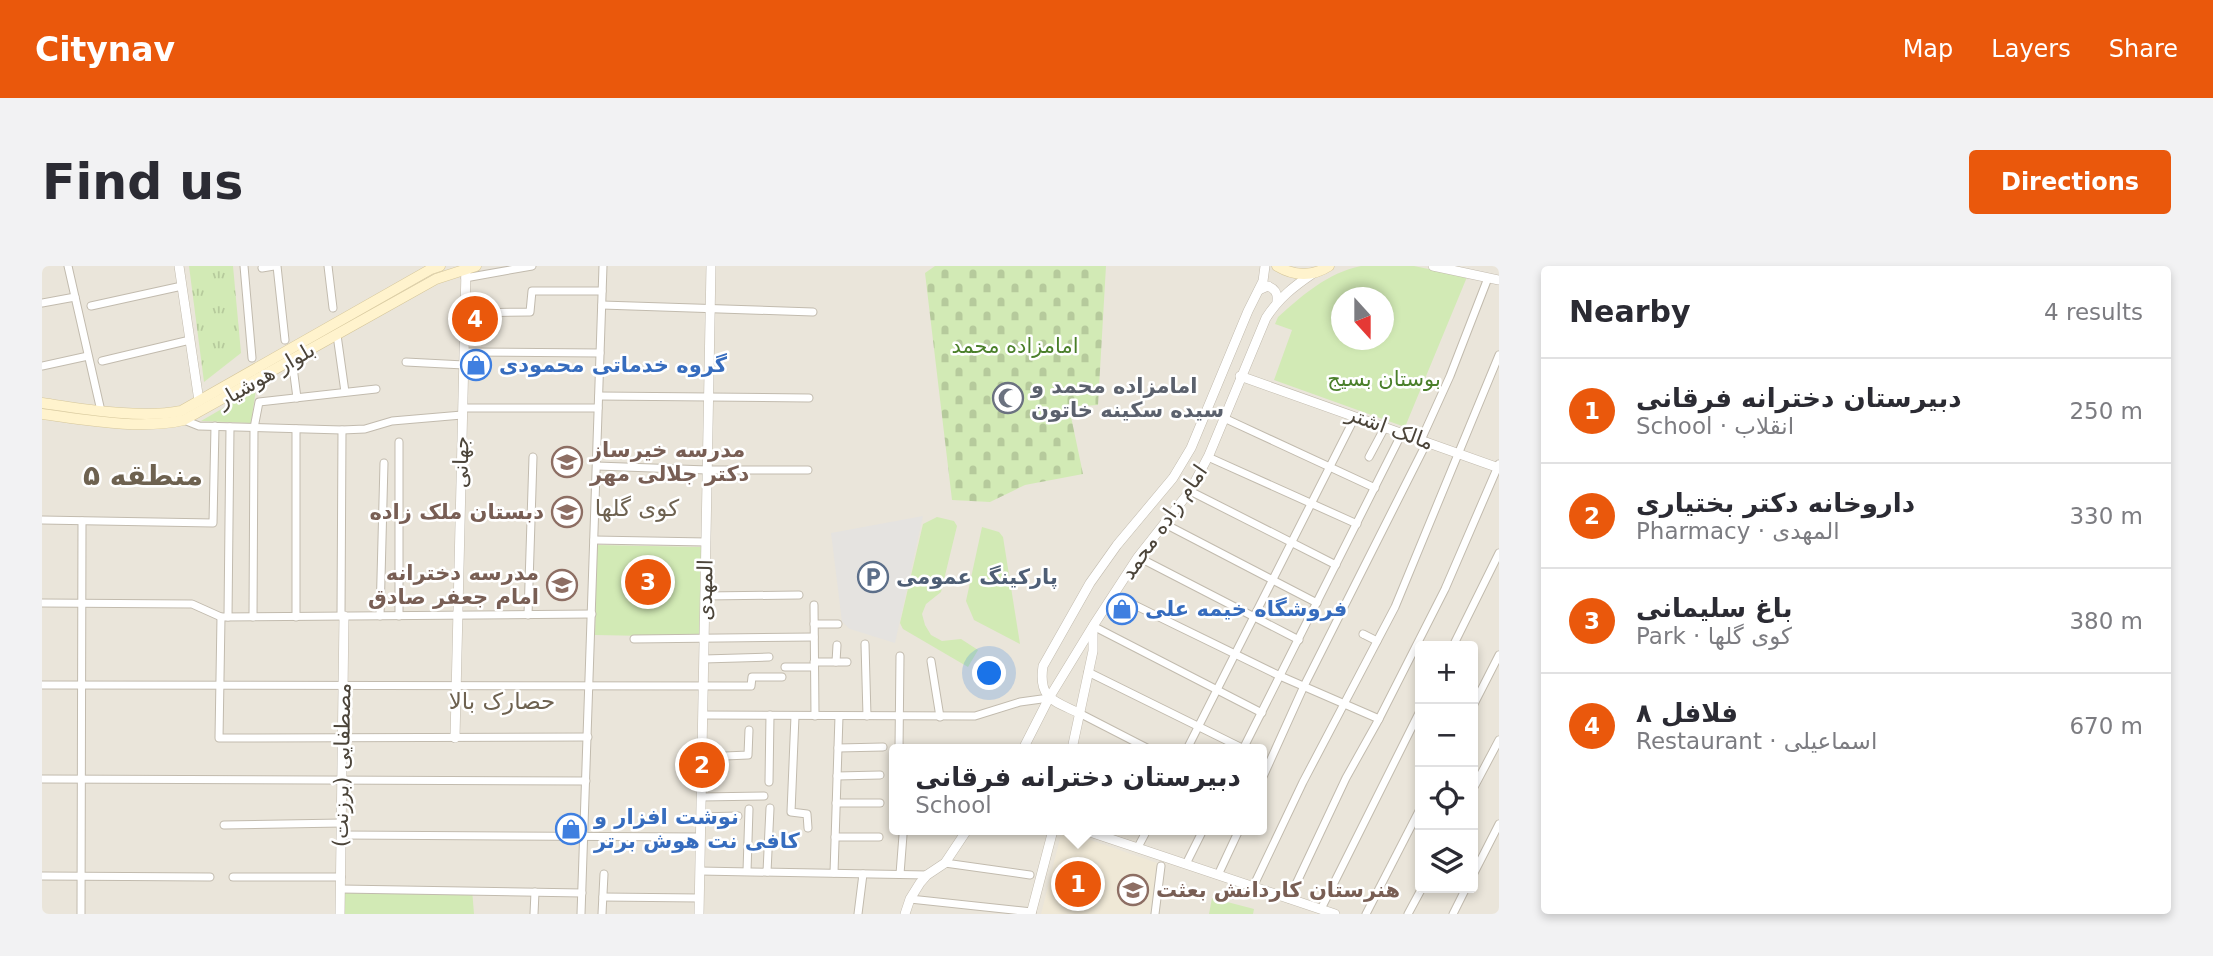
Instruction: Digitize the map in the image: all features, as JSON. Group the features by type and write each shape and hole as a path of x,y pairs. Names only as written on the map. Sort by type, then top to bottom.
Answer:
{"main road":[{"name":"بلوار هوشیار","path":"42,414 109,423 172,423 184,420 440,266"},
{"path":"1277,266 1294,274 1312,274 1329,266"},
{"name":"بلوار هوشیار","path":"359,316 436,279 469,271"},
{"name":"بلوار هوشیار","path":"42,403 101,411 181,411 339,329"}],"street":[{"path":"68,266 101,411"},
{"path":"179,266 199,401"},
{"path":"243,266 252,358"},
{"path":"262,268 275,266 285,340"},
{"path":"328,266 333,308"},
{"path":"469,271 532,266"},
{"path":"581,914 603,266"},
{"name":"المهدی","path":"699,914 712,266"},
{"name":"امام زاده محمد","path":"1049,698 1042,687 1043,666 1090,583 1117,545 1173,478 1191,448 1259,290 1265,266"},
{"path":"1433,266 1499,280"},
{"name":"جهانی","path":"455,738 462,411 469,271"},
{"name":"امام زاده محمد","path":"1026,744 1049,698 1093,626 1138,557 1190,491 1208,457 1266,318 1277,301 1312,274"},
{"path":"1267,768 1304,686 1424,441 1488,278"},
{"path":"91,306 182,286"},
{"path":"1259,290 1272,287 1277,293 1277,301"},
{"path":"465,313 530,312 532,291 602,290"},
{"path":"42,303 75,297"},
{"path":"601,305 813,312"},
{"path":"339,329 345,392"},
{"path":"102,361 190,341"},
{"path":"464,352 600,353"},
{"path":"1253,887 1277,833 1416,560 1499,355"},
{"path":"42,366 88,356"},
{"path":"406,362 464,365"},
{"path":"293,367 297,398"},
{"name":"مالک اشتر","path":"1240,376 1499,466"},
{"path":"253,617 254,428 259,402 376,389"},
{"path":"599,396 809,398"},
{"path":"184,420 199,426 342,430 365,429 392,421 462,411 598,408"},
{"path":"1190,744 1355,416"},
{"path":"1224,418 1375,488"},
{"path":"42,520 214,523 215,426"},
{"path":"230,427 219,738 588,737"},
{"path":"1369,457 1385,427"},
{"path":"296,429 296,617"},
{"path":"342,430 343,616"},
{"path":"1246,744 1402,433"},
{"path":"399,442 399,616"},
{"path":"528,615 533,457"},
{"path":"1208,457 1357,524"},
{"path":"380,616 384,463"},
{"path":"597,466 808,470"},
{"path":"1289,899 1346,778 1379,719 1444,589 1499,466"},
{"path":"1190,491 1336,565"},
{"path":"81,914 82,521"},
{"path":"1165,524 1317,603"},
{"path":"594,540 706,542"},
{"path":"1455,641 1499,553"},
{"path":"1138,557 1299,639"},
{"path":"705,596 799,595"},
{"path":"1114,595 1280,676 1379,719"},
{"path":"42,603 192,604 225,617 592,614"},
{"path":"814,605 815,716"},
{"name":"مصطفایی (برزنت)","path":"340,914 343,616"},
{"path":"814,624 838,624"},
{"path":"1073,744 1093,650 1093,626 1262,713"},
{"path":"1363,634 1377,641"},
{"path":"634,639 814,637"},
{"path":"865,644 867,716"},
{"path":"836,662 837,645"},
{"path":"899,744 900,656"},
{"path":"1474,704 1499,656"},
{"path":"704,659 769,657"},
{"path":"931,661 940,717"},
{"path":"785,667 847,662"},
{"path":"1088,672 1234,744"},
{"path":"42,685 751,686 752,677 782,677"},
{"path":"703,715 975,716 1020,702 1049,698 1139,744"},
{"path":"769,782 771,715"},
{"path":"795,716 791,812 807,814 808,828"},
{"path":"834,873 839,716"},
{"path":"1321,909 1415,721"},
{"path":"702,757 748,755 749,730"},
{"path":"1478,780 1499,740"},
{"path":"838,748 883,747"},
{"path":"837,776 880,775"},
{"path":"42,779 586,781"},
{"path":"701,797 764,796"},
{"path":"836,803 880,803"},
{"path":"766,872 769,808"},
{"path":"747,872 749,809"},
{"path":"701,817 738,816"},
{"path":"1366,914 1415,819"},
{"path":"223,825 342,823"},
{"path":"1478,866 1499,824"},
{"path":"341,835 700,836"},
{"path":"900,874 903,835"},
{"path":"905,914 910,899 928,875 945,863 964,835"},
{"path":"910,899 1032,913 1051,835"},
{"path":"1100,835 1335,914"},
{"path":"1138,847 1144,835"},
{"path":"1186,864 1200,835"},
{"path":"1218,875 1237,835"},
{"path":"835,837 879,837"},
{"path":"945,863 1030,875"},
{"path":"1155,914 1161,866"},
{"path":"699,871 928,875"},
{"path":"602,914 604,874"},
{"path":"858,914 863,874"},
{"path":"42,876 210,877"},
{"path":"233,877 341,877"},
{"path":"341,889 582,893"},
{"path":"534,914 536,892"},
{"path":"1409,914 1420,893"},
{"path":"1453,914 1464,893"},
{"path":"603,897 699,898"}],"shaded area":[{"path":"42,266 1499,266 1499,914 42,914"},
{"name":"پارکینگ عمومی","path":"923,516 895,643 850,629 842,622 831,533"},
{"path":"1061,835 1076,835 1157,863 1150,914 1041,914"}],"green space":[{"path":"189,266 233,266 241,353 204,382"},
{"name":"امامزاده محمد","path":"935,266 1106,266 1098,405 1069,407 1083,474 1025,485 990,502 952,500 925,273"},
{"name":"بوستان بسیج","path":"1361,266 1414,266 1467,277 1405,427 1274,380 1292,330 1275,324 1278,317 1316,286 1337,274"},
{"path":"256,389 251,423 201,421"},
{"path":"937,517 954,521 957,526 941,592 926,604 922,614 931,635 942,641 961,639 978,650 968,667 903,629 900,623 923,524"},
{"path":"982,527 999,532 1003,537 1020,644 974,620 966,601"},
{"path":"597,545 701,547 699,637 595,635"},
{"path":"472,889 474,914 342,914 343,891"},
{"path":"1212,898 1254,909 1253,914 1209,914"}],"place":[{"name":"فلافل ۸","path":"475,319"},
{"name":"گروه خدماتی محمودی","path":"476,365"},
{"name":"امامزاده محمد و سیده سکینه خاتون","path":"1008,398"},
{"name":"مدرسه خیرساز دکتر جلالی مهر","path":"567,462"},
{"name":"دبستان ملک زاده","path":"567,512"},
{"name":"پارکینگ عمومی","path":"873,577"},
{"name":"باغ سلیمانی","path":"648,582"},
{"name":"مدرسه دخترانه امام جعفر صادق","path":"562,585"},
{"name":"فروشگاه خیمه علی","path":"1122,609"},
{"name":"داروخانه دکتر بختیاری","path":"702,765"},
{"name":"نوشت افزار و کافی نت هوش برتر","path":"571,829"},
{"name":"دبیرستان دخترانه فرقانی","path":"1078,884"},
{"name":"هنرستان کاردانش بعثت","path":"1133,890"}],"district":[{"name":"منطقه ۵","path":"143,475"},
{"name":"کوی گلها","path":"637,508"},
{"name":"حصارک بالا","path":"502,701"}]}
